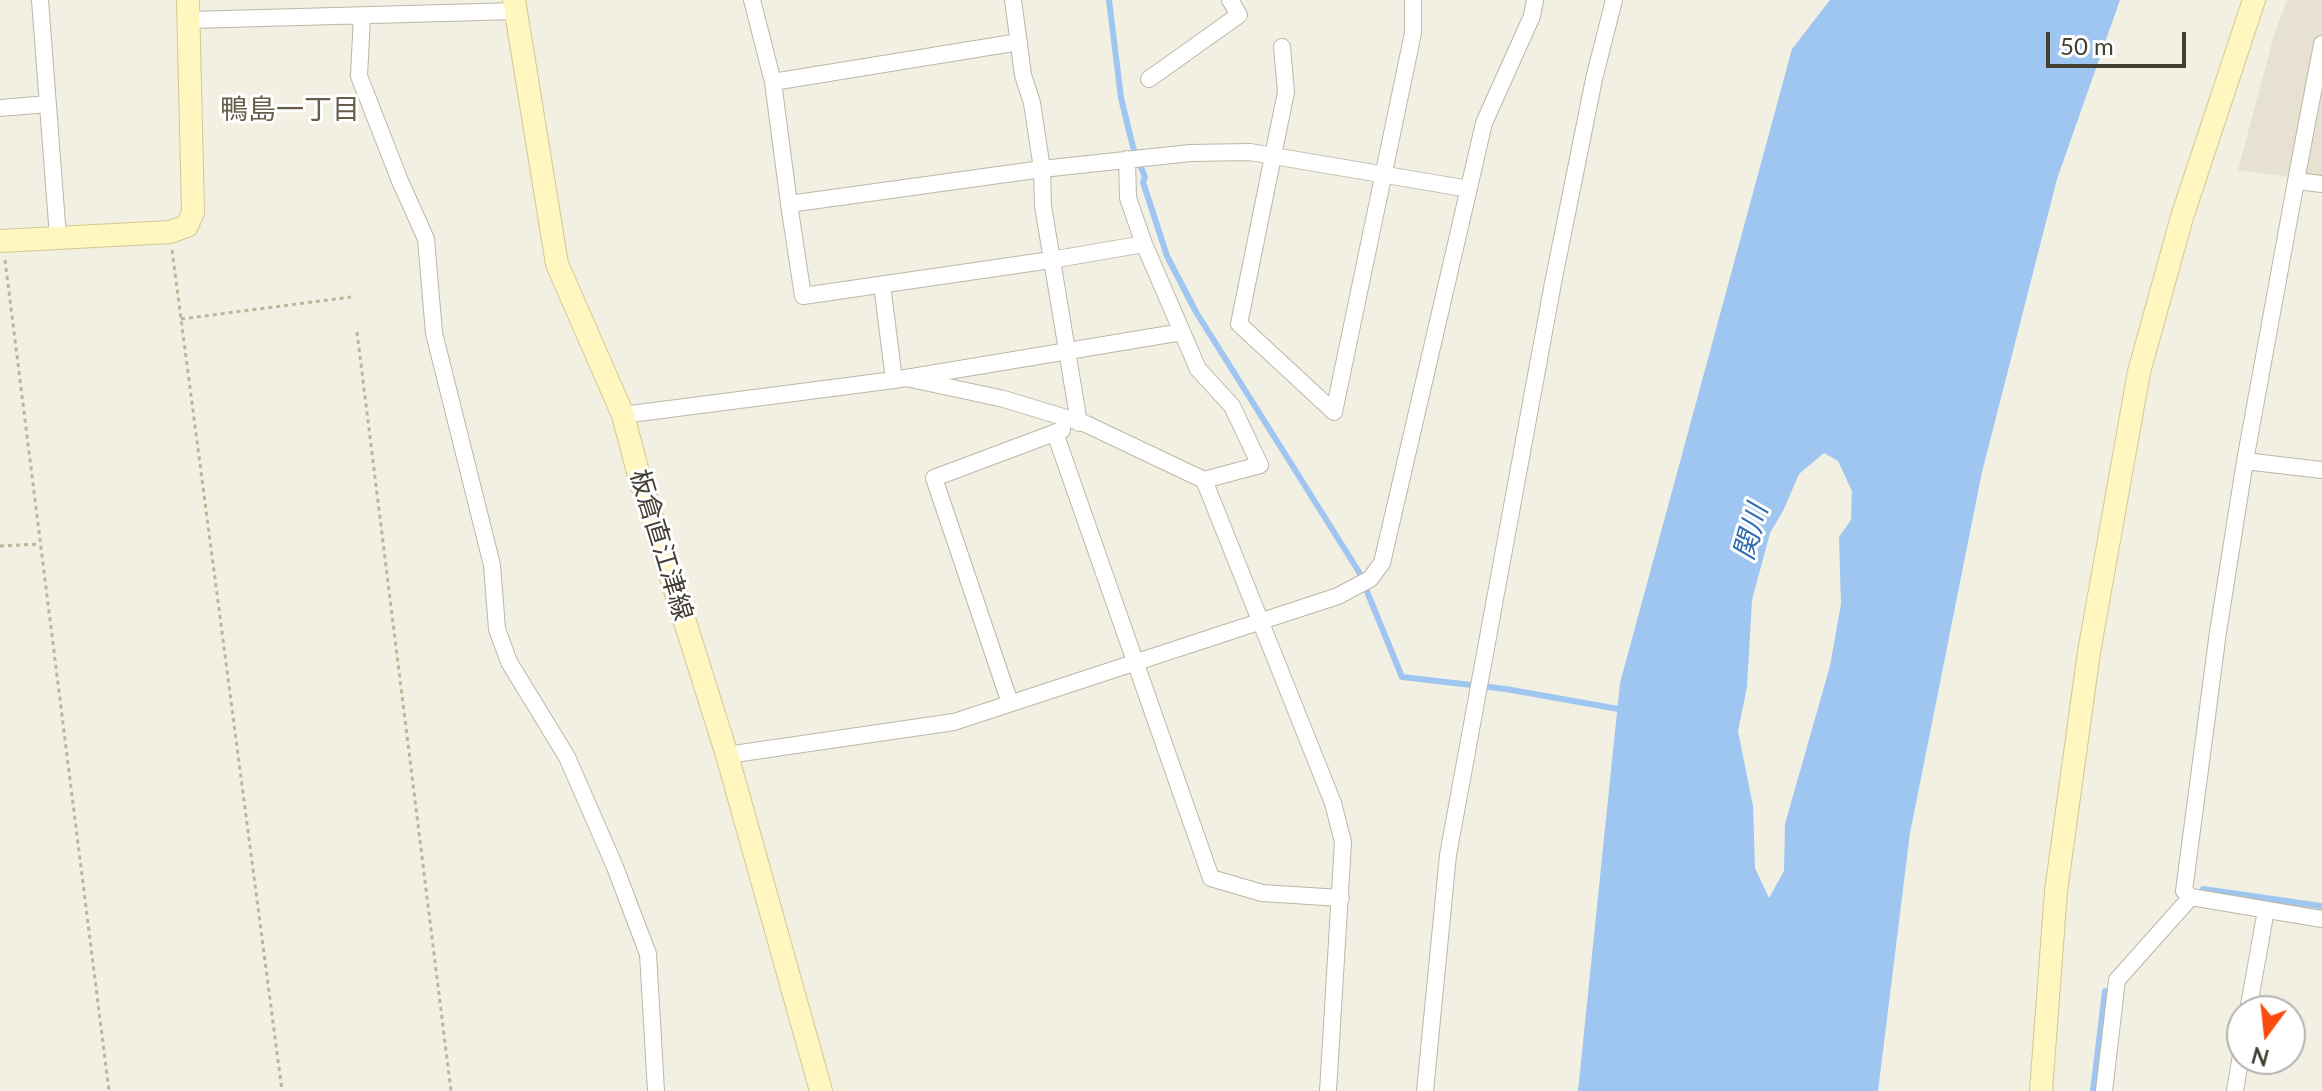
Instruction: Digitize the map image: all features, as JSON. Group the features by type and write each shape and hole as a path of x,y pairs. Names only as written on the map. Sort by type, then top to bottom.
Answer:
{"street":[{"path":"40,0 58,237"},
{"path":"752,0 773,82 803,296 1144,244"},
{"path":"1013,0 1023,75 1032,103 1042,169 1043,206 1079,423"},
{"path":"1149,79 1239,15 1230,0"},
{"path":"1282,47 1286,92 1239,324 1334,412 1413,33 1413,0"},
{"path":"727,755 954,722 1338,596 1370,579 1382,563 1484,123 1532,16 1535,0"},
{"path":"1425,1091 1448,855 1556,268 1594,79 1614,0"},
{"path":"2041,1091 2056,891 2089,652 2139,372 2182,217 2254,0"},
{"path":"1,240 170,232 187,226 193,212 189,10 362,16 516,5"},
{"name":"板倉直江津線","path":"516,5 557,264 623,415 639,476 727,755 821,1091"},
{"path":"362,16 359,76 426,239 434,333 492,565 497,629 509,662 567,757 615,867 648,954 656,1091"},
{"path":"773,82 1019,42"},
{"path":"2322,44 2245,461 2218,632 2184,891 2191,897 2322,919"},
{"path":"0,108 48,104"},
{"path":"789,204 1042,169 1190,153 1250,152 1469,189"},
{"path":"900,379 1004,399 1079,423 1204,480 1260,465 1232,406 1198,369 1144,244 1128,198 1127,159"},
{"path":"2296,181 2322,184"},
{"path":"882,285 900,379"},
{"path":"623,415 900,379 1182,332"},
{"path":"1010,703 934,478 1079,423"},
{"path":"1055,433 1211,878 1262,893 1341,898"},
{"path":"2245,461 2322,470"},
{"path":"1204,480 1333,803 1343,842 1328,1091"},
{"path":"2104,1091 2117,980 2191,897"},
{"path":"2251,995 2266,910"}],"path":[{"path":"170,232 282,1091"},
{"path":"1,240 109,1091"},
{"path":"181,319 351,297"},
{"path":"357,332 451,1091"},
{"path":"0,546 40,544"}],"shaded area":[{"path":"2287,0 2322,0 2322,181 2238,170 2275,32"}],"water":[{"name":"関川","path":"1830,0 2120,0 2057,179 1982,472 1910,833 1878,1091 1578,1091 1620,683 1792,49","holes":["1824,453 1838,461 1852,491 1851,520 1839,537 1841,604 1830,666 1785,824 1784,871 1769,898 1755,868 1753,806 1738,731 1747,687 1752,600 1770,533 1799,474"]}],"waterway":[{"path":"1109,0 1121,98 1167,256 1196,312 1359,572 1402,677 1506,689 1624,710"},
{"path":"2203,889 2321,906"},
{"path":"2093,1091 2105,991"}],"district":[{"name":"鴨島一丁目","path":"290,110"}]}
